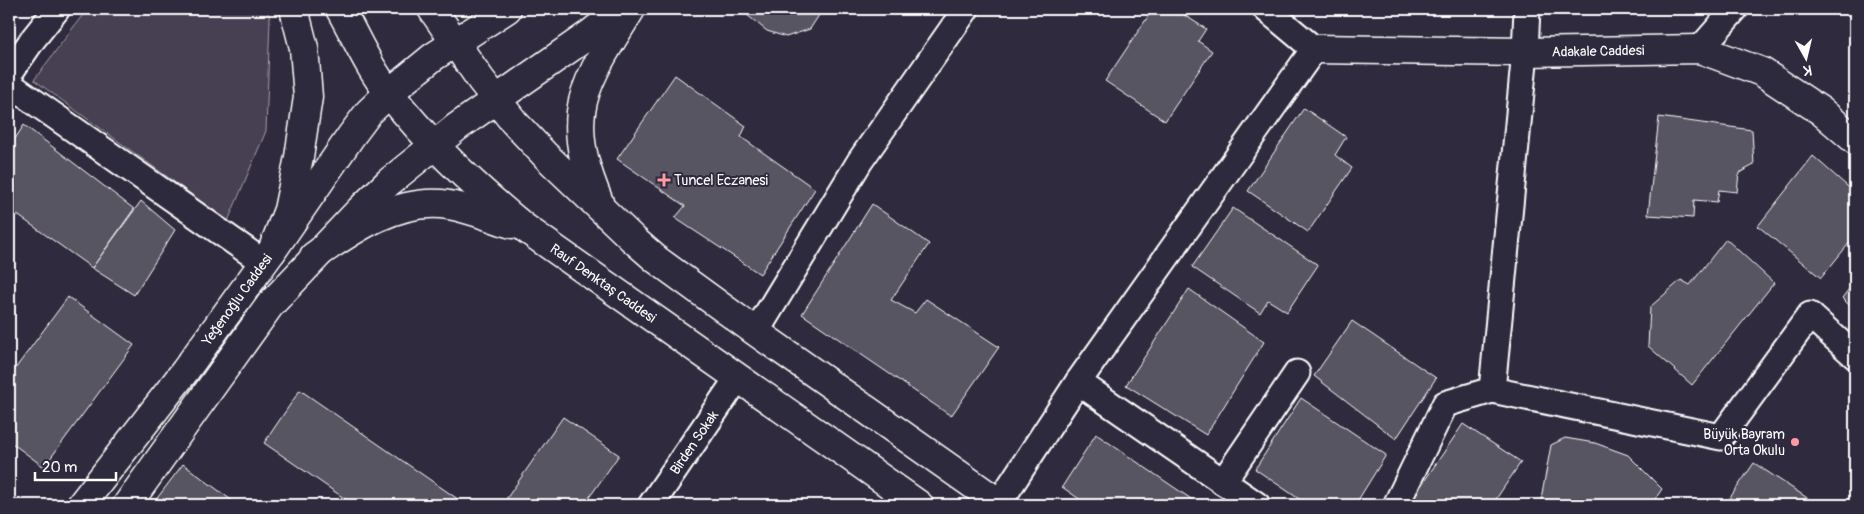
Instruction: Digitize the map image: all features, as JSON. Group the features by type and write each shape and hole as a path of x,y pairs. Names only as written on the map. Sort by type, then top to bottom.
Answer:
{"main road":[{"path":"267,256 288,210 300,158 308,97 304,48 294,9"},
{"name":"Rauf Denktaş Caddesi","path":"340,9 370,64 389,93 435,145 478,188 525,228 737,379 919,505"},
{"path":"432,9 495,99 514,122 546,156 657,260 1000,504"},
{"name":"Yeğenoğlu Caddesi","path":"81,505 185,371 369,112 433,57 507,9"},
{"path":"127,505 270,304 314,256 389,182 435,145 495,99 590,34 622,9"},
{"path":"602,210 589,177 583,154 580,133 581,111 587,87 631,9"},
{"name":"Adakale Caddesi","path":"1314,49 1525,52 1700,49 1762,72 1821,111 1855,140"},
{"path":"314,256 373,219 396,210 419,205 441,204 462,208 525,228"}],"street":[{"path":"9,74 57,9"},
{"path":"756,332 860,161 966,9"},
{"path":"1000,504 1078,382 1314,49 1266,9"},
{"path":"1492,390 1525,52 1527,9"},
{"path":"1700,49 1735,9"},
{"path":"9,84 267,256"},
{"path":"1396,505 1445,404 1492,390 1721,437 1810,315 1855,356"},
{"path":"1223,482 1297,372"},
{"name":"Birden Sokak","path":"651,505 737,379"},
{"path":"1078,382 1257,505"}],"shaded area":[{"path":"87,9 267,9 270,19 266,131 228,221 34,80"}],"building":[{"path":"741,9 823,9 810,29 786,37 767,31"},
{"path":"1153,9 1175,9 1206,29 1198,41 1212,51 1165,121 1105,81"},
{"path":"675,75 746,126 741,137 815,189 760,274 675,218 685,206 617,159"},
{"path":"1304,108 1346,137 1335,155 1352,168 1308,232 1248,191"},
{"path":"1659,117 1752,130 1754,165 1739,173 1737,192 1719,190 1717,202 1694,200 1693,218 1648,215"},
{"path":"24,125 134,209 92,268 9,209 9,148"},
{"path":"1813,156 1855,193 1855,236 1821,278 1758,226"},
{"path":"141,201 175,230 134,295 92,268"},
{"path":"872,204 929,244 891,300 915,313 926,299 999,347 951,416 802,314"},
{"path":"1233,208 1318,265 1287,312 1268,300 1260,313 1192,267"},
{"path":"1726,239 1774,283 1692,385 1648,346 1650,307 1681,280 1690,285"},
{"path":"1855,281 1855,311 1842,298"},
{"path":"1189,289 1264,342 1206,435 1126,385"},
{"path":"68,297 134,345 44,467 9,441 9,377"},
{"path":"1352,321 1436,378 1396,439 1314,376"},
{"path":"300,390 465,504 354,505 264,443"},
{"path":"1301,398 1386,455 1355,505 1308,505 1255,469"},
{"path":"563,417 619,455 584,505 502,505"},
{"path":"1463,424 1521,462 1492,505 1408,505"},
{"path":"1096,434 1200,505 1088,505 1062,487"},
{"path":"1565,438 1595,443 1628,455 1662,489 1651,505 1540,505 1551,445"},
{"path":"1754,463 1818,505 1725,505"},
{"path":"183,464 238,505 152,505"}],"place":[{"name":"Tuncel Eczanesi","path":"664,180"},
{"name":"Büyük Bayram Orta Okulu","path":"1795,442"}]}
